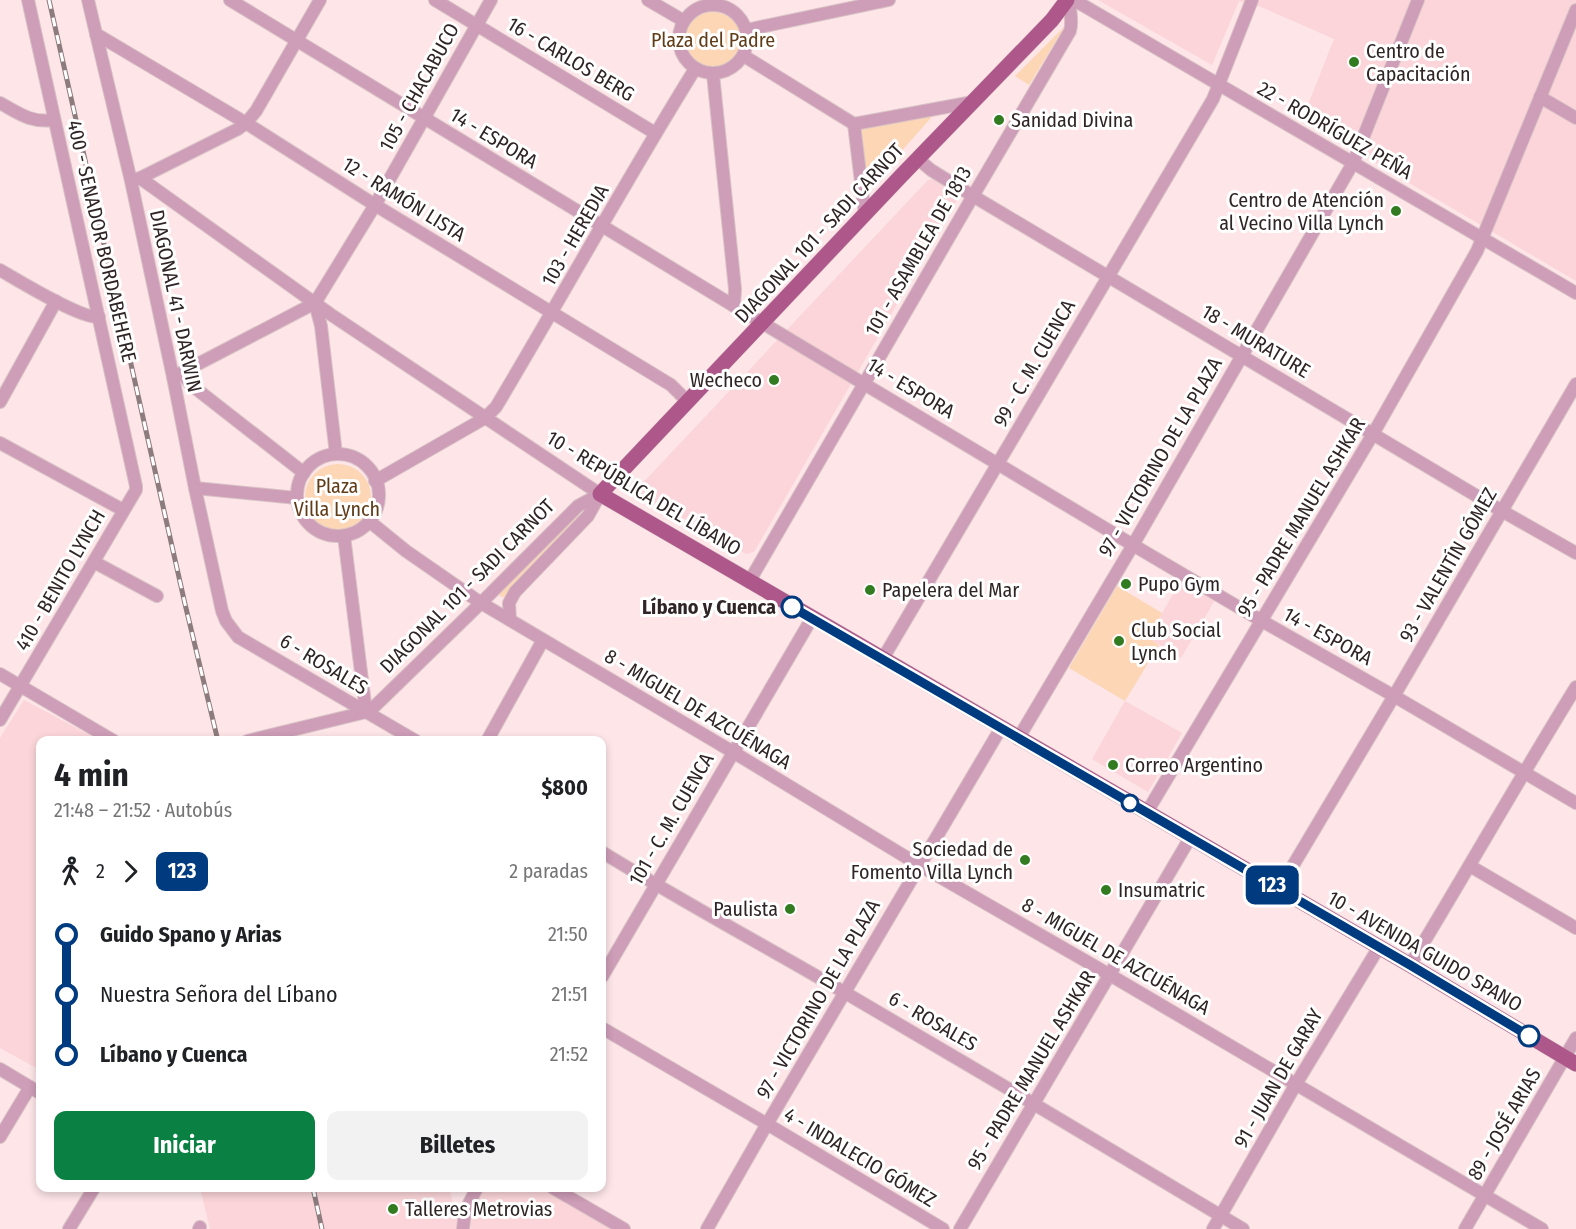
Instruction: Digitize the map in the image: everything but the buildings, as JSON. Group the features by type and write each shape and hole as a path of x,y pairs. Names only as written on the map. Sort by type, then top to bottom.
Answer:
{"main road":[{"name":"DIAGONAL 101 - SADI CARNOT","path":"600,494 1052,20 1068,0"},
{"name":"10 - REPÚBLICA DEL LÍBANO","path":"600,494 1190,838"},
{"name":"10 - AVENIDA GUIDO SPANO","path":"1190,838 1410,965 1570,1061"}],"street":[{"name":"400 - SENADOR BORDABEHERE","path":"28,0 136,490"},
{"name":"DIAGONAL 41 - DARWIN","path":"88,0 136,180 178,375 195,488 222,611"},
{"name":"14 - ESPORA","path":"230,0 734,306 1262,621 1576,803"},
{"path":"136,180 246,123 256,111 320,0"},
{"name":"16 - CARLOS BERG","path":"435,0 655,133"},
{"name":"105 - CHACABUCO","path":"315,303 375,205 491,0"},
{"path":"648,0 684,21"},
{"path":"746,30 889,0"},
{"name":"101 - ASAMBLEA DE 1813","path":"749,582 972,196 1070,32 1071,15 1068,0"},
{"name":"22 - RODRÍGUEZ PEÑA","path":"1074,0 1576,293"},
{"name":"99 - C. M. CUENCA","path":"882,660 1213,99 1252,0"},
{"name":"97 - VICTORINO DE LA PLAZA","path":"1018,739 1353,163 1418,0"},
{"path":"732,4 746,30 748,39 744,56 731,69 722,73 713,74 695,69 681,52 680,31 684,21 699,7 732,4"},
{"name":"95 - PADRE MANUEL ASHKAR","path":"1147,812 1372,434 1483,238 1576,10"},
{"name":"12 - RAMÓN LISTA","path":"96,34 246,123 375,205 671,385 688,402"},
{"path":"744,56 854,124 974,102"},
{"name":"103 - HEREDIA","path":"375,481 484,418 496,407 553,313 655,133 695,69"},
{"path":"713,74 735,290 734,306"},
{"path":"1540,97 1576,118"},
{"path":"0,104 33,120 41,122 54,120"},
{"path":"854,124 864,215"},
{"name":"18 - MURATURE","path":"918,159 972,196 1576,553"},
{"name":"10 - REPÚBLICA DEL LÍBANO","path":"136,180 484,418 600,494"},
{"path":"0,270 56,301 88,316 99,317"},
{"path":"0,402 56,301"},
{"path":"304,473 178,375 315,303 321,326 336,454"},
{"name":"93 - VALENTÍN GÓMEZ","path":"1279,889 1576,384"},
{"path":"0,443 123,510"},
{"path":"336,454 356,459 366,466 374,476 378,488 378,500 369,522 354,533 344,536 329,535 312,527 301,512 297,498 304,473 313,463 336,454"},
{"path":"195,488 297,498"},
{"name":"410 - BENITO LYNCH","path":"0,720 136,490"},
{"name":"DIAGONAL 101 - SADI CARNOT","path":"366,712 481,603 578,506 600,494"},
{"name":"DIAGONAL 101 - SADI CARNOT","path":"510,620 509,603 514,592 588,516 600,494"},
{"name":"8 - MIGUEL DE AZCUÉNAGA","path":"369,522 406,551 481,603 919,865 1542,1229"},
{"path":"268,736 366,712 344,536"},
{"path":"94,562 157,596"},
{"name":"6 - ROSALES","path":"222,611 226,621 238,637 407,736"},
{"name":"101 - C. M. CUENCA","path":"606,970 812,618"},
{"path":"490,736 543,640"},
{"path":"0,674 105,736"},
{"path":"1410,965 1523,772 1576,687"},
{"name":"97 - VICTORINO DE LA PLAZA","path":"707,1229 1000,728"},
{"name":"95 - PADRE MANUEL ASHKAR","path":"960,1229 1190,838"},
{"name":"6 - ROSALES","path":"606,854 655,885 1035,1103 1243,1229"},
{"path":"1470,866 1576,928"},
{"name":"91 - JUAN DE GARAY","path":"1213,1229 1378,947"},
{"name":"4 - INDALECIO GÓMEZ","path":"606,1030 943,1229"},
{"name":"89 - JOSÉ ARIAS","path":"1465,1229 1570,1061 1576,1038"},
{"path":"0,1069 35,1090 0,1137"},
{"path":"69,1229 92,1192"},
{"path":"463,1229 465,1211 475,1192"},
{"path":"560,1192 624,1229"}],"shaded area":[{"path":"1098,0 1576,0 1576,281 1302,120 1334,39 1261,7 1239,1 1212,65"},
{"path":"937,178 960,195 754,552 746,554 640,494 638,488 928,180"},
{"path":"1181,580 1215,600 1181,658 1148,638"},
{"path":"24,700 92,736 36,736 36,1068 0,1048 0,738"},
{"path":"1125,701 1182,733 1148,792 1092,759"},
{"path":"201,1192 450,1192 460,1229 210,1229"},
{"path":"481,1192 550,1192 612,1229 471,1229 470,1208"}],"green space":[{"name":"Plaza del Padre","path":"708,12 718,12 733,20 739,29 741,40 739,51 733,60 718,68 708,68 697,63 690,56 685,45 685,35 690,24 697,17"},
{"path":"1065,26 1029,85 1015,76"},
{"path":"937,111 867,190 860,126"},
{"name":"Plaza Villa Lynch","path":"338,464 351,466 361,474 369,484 371,497 369,510 361,520 351,528 338,530 325,528 315,520 307,510 305,497 307,484 315,474 325,466"},
{"path":"577,514 580,520 505,597 501,597 500,589"},
{"name":"Club Social Lynch","path":"1117,586 1162,613 1148,638 1159,645 1125,701 1069,668"}],"railway":[{"path":"49,0 217,736"},
{"path":"314,1192 322,1229"}],"bus line":[{"name":"123","path":"792,607 1529,1036"}],"place":[{"name":"Centro de Capacitación","path":"1354,62"},
{"name":"Sanidad Divina","path":"999,120"},
{"name":"Centro de Atención al Vecino Villa Lynch","path":"1396,211"},
{"name":"Wecheco","path":"774,380"},
{"name":"Pupo Gym","path":"1126,584"},
{"name":"Papelera del Mar","path":"870,590"},
{"name":"Líbano y Cuenca","path":"792,607"},
{"name":"Club Social Lynch","path":"1119,641"},
{"name":"Correo Argentino","path":"1113,765"},
{"name":"Sociedad de Fomento Villa Lynch","path":"1025,860"},
{"name":"Insumatric","path":"1106,890"},
{"name":"Paulista","path":"790,909"},
{"name":"Talleres Metrovias","path":"393,1209"}]}
